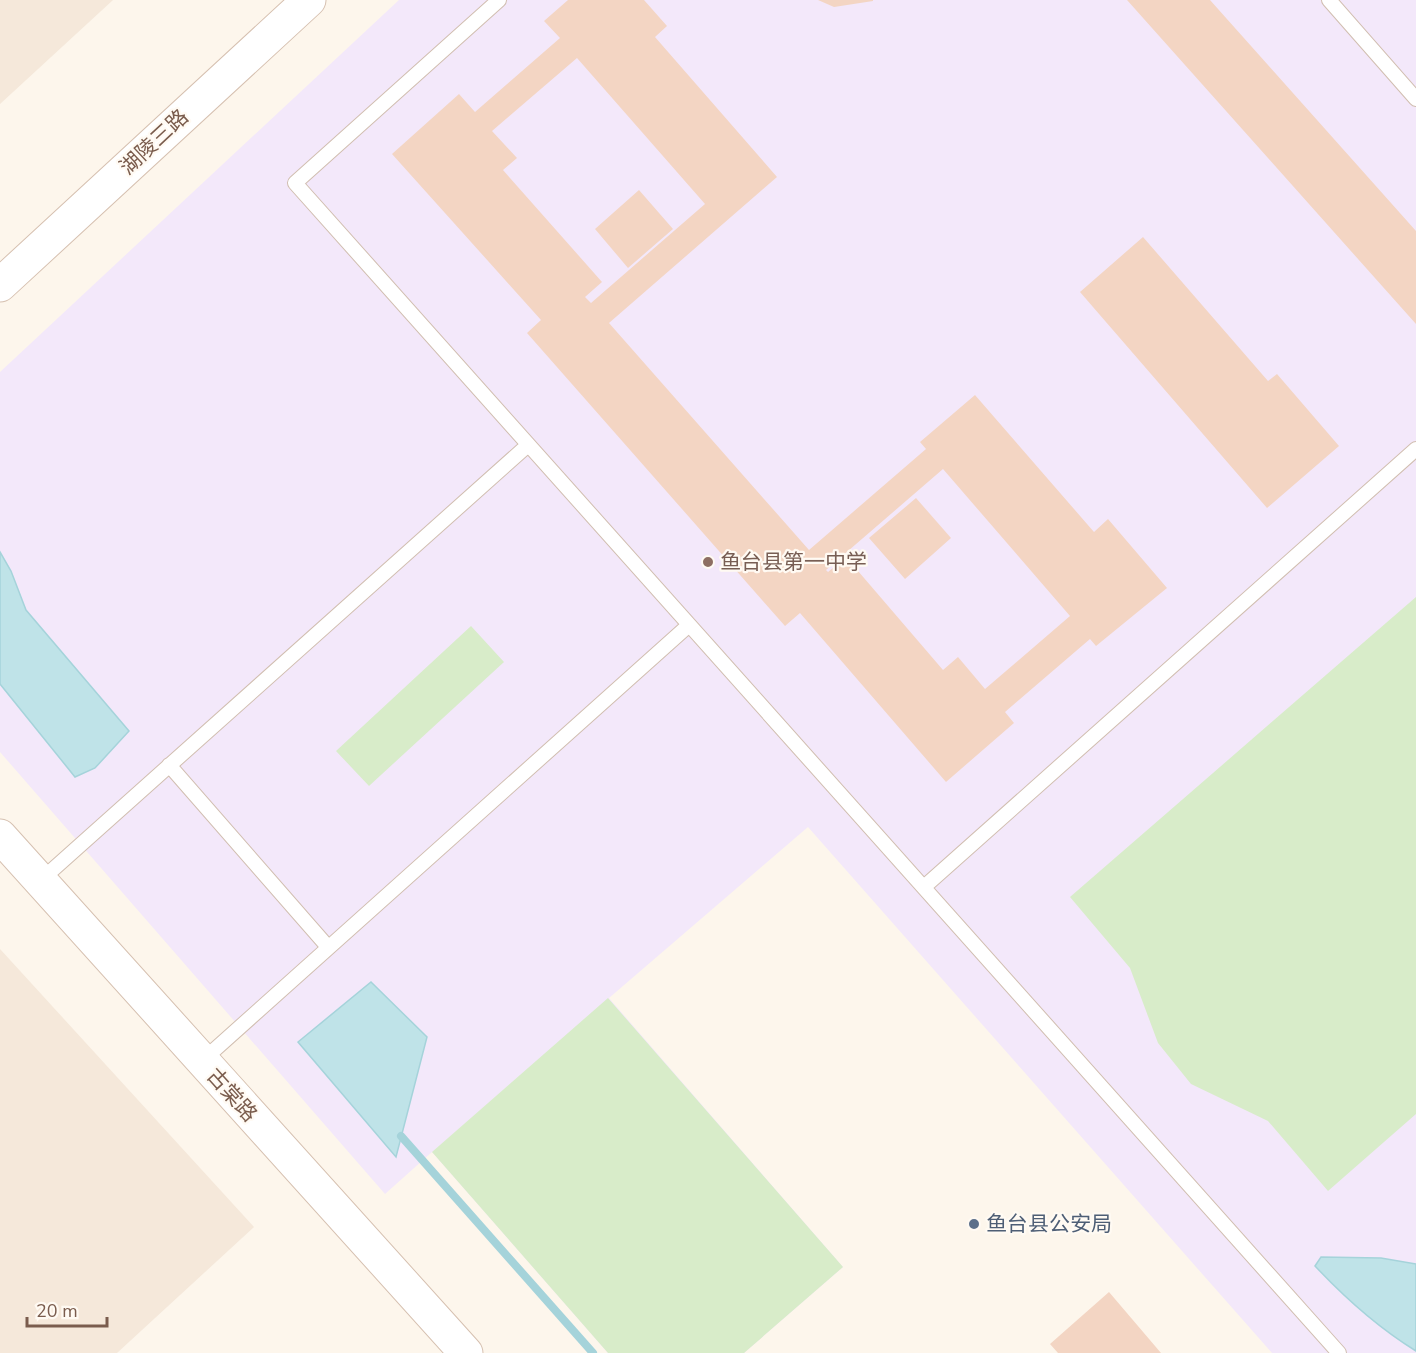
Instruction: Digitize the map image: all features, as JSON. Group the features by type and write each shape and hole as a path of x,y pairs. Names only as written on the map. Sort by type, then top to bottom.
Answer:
{"main road":[{"name":"湖陵三路","path":"0,285 309,0"},
{"name":"古棠路","path":"0,836 466,1353"}],"lane":[{"path":"499,0 295,183 1339,1353"},
{"path":"1329,0 1416,99"},
{"path":"40,881 528,444"},
{"path":"924,887 1416,449"},
{"path":"201,1061 689,625"},
{"path":"170,765 328,947"}],"shaded area":[{"path":"0,0 113,0 0,104"},
{"name":"鱼台县第一中学","path":"399,0 1416,0 1416,1353 1272,1353 808,827 609,998 843,1267 744,1353 608,1353 432,1152 385,1194 0,752 0,372"},
{"path":"0,949 254,1227 117,1353 0,1353"}],"green space":[{"path":"1416,597 1416,1114 1328,1191 1268,1121 1191,1084 1158,1043 1130,968 1070,897"},
{"path":"471,626 504,662 369,786 336,751"},
{"path":"608,998 843,1267 744,1353 608,1353 432,1152"}],"water":[{"path":"0,552 11,571 26,610 129,731 95,768 75,777 0,684"},
{"path":"371,982 427,1037 396,1157 298,1042"},
{"path":"1321,1257 1381,1258 1416,1264 1416,1351 1362,1312 1338,1290 1315,1266"}],"building":[{"path":"568,0 644,0 667,26 655,37 777,177 609,323 809,550 926,449 920,442 975,395 1094,532 1108,519 1167,588 1096,646 1090,639 1005,712 1014,723 946,782 800,613 785,626 527,333 541,320 392,154 459,94 475,112 560,38 544,21","holes":["577,58 705,204 591,303 585,297 602,282 503,170 517,158 492,131","943,469 1070,616 985,689 958,657 943,670 846,557 828,572 826,570"]},
{"path":"818,0 873,0 873,1 834,7"},
{"path":"1127,0 1210,0 1416,231 1416,324"},
{"path":"639,190 673,229 628,268 595,229"},
{"path":"1143,237 1268,381 1277,374 1339,446 1267,508 1080,292"},
{"path":"916,498 951,538 905,579 869,538"},
{"path":"1109,1292 1161,1353 1058,1353 1050,1344"}],"waterway":[{"path":"401,1136 593,1353"}],"place":[{"name":"鱼台县第一中学","path":"708,562"},
{"name":"鱼台县公安局","path":"974,1224"}]}
